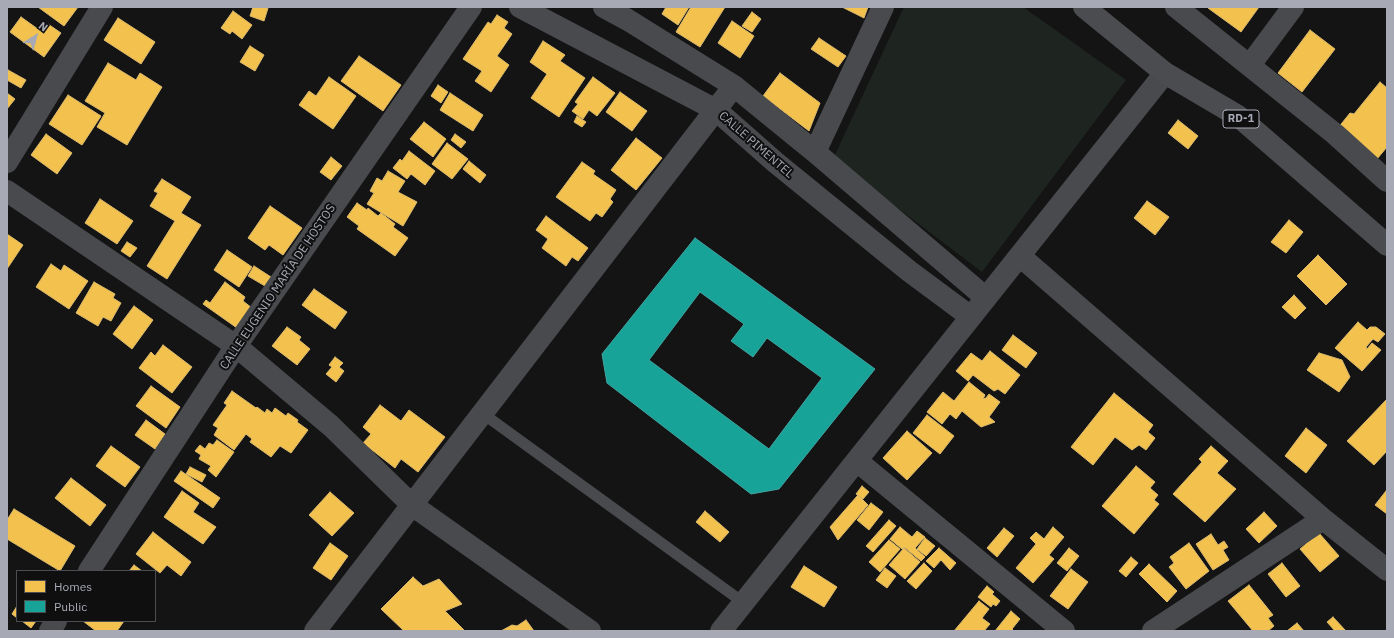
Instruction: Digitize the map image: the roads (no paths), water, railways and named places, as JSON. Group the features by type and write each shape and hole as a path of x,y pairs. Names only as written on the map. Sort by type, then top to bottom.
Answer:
{"main road":[{"name":"RD-1","path":"1084,7 1165,73 1238,116 1387,245"}],"street":[{"path":"7,162 102,7"},
{"name":"CALLE EUGENIO MARÍA DE HOSTOS","path":"90,570 236,346 472,7"},
{"name":"CALLE PIMENTEL","path":"520,7 716,110 775,162 909,271 971,318"},
{"path":"604,7 628,20 734,86 815,152 986,298"},
{"path":"815,152 883,7"},
{"path":"1176,7 1335,134 1387,181"},
{"path":"1250,65 1293,7"},
{"path":"721,631 1165,73"},
{"path":"315,631 734,86"},
{"path":"7,191 236,346 331,426 412,505 590,631"},
{"path":"1020,256 1323,519 1387,570"},
{"path":"857,461 1064,631"},
{"path":"1153,631 1323,519"},
{"path":"50,631 55,622"}],"lane":[{"path":"482,413 744,604"}]}
